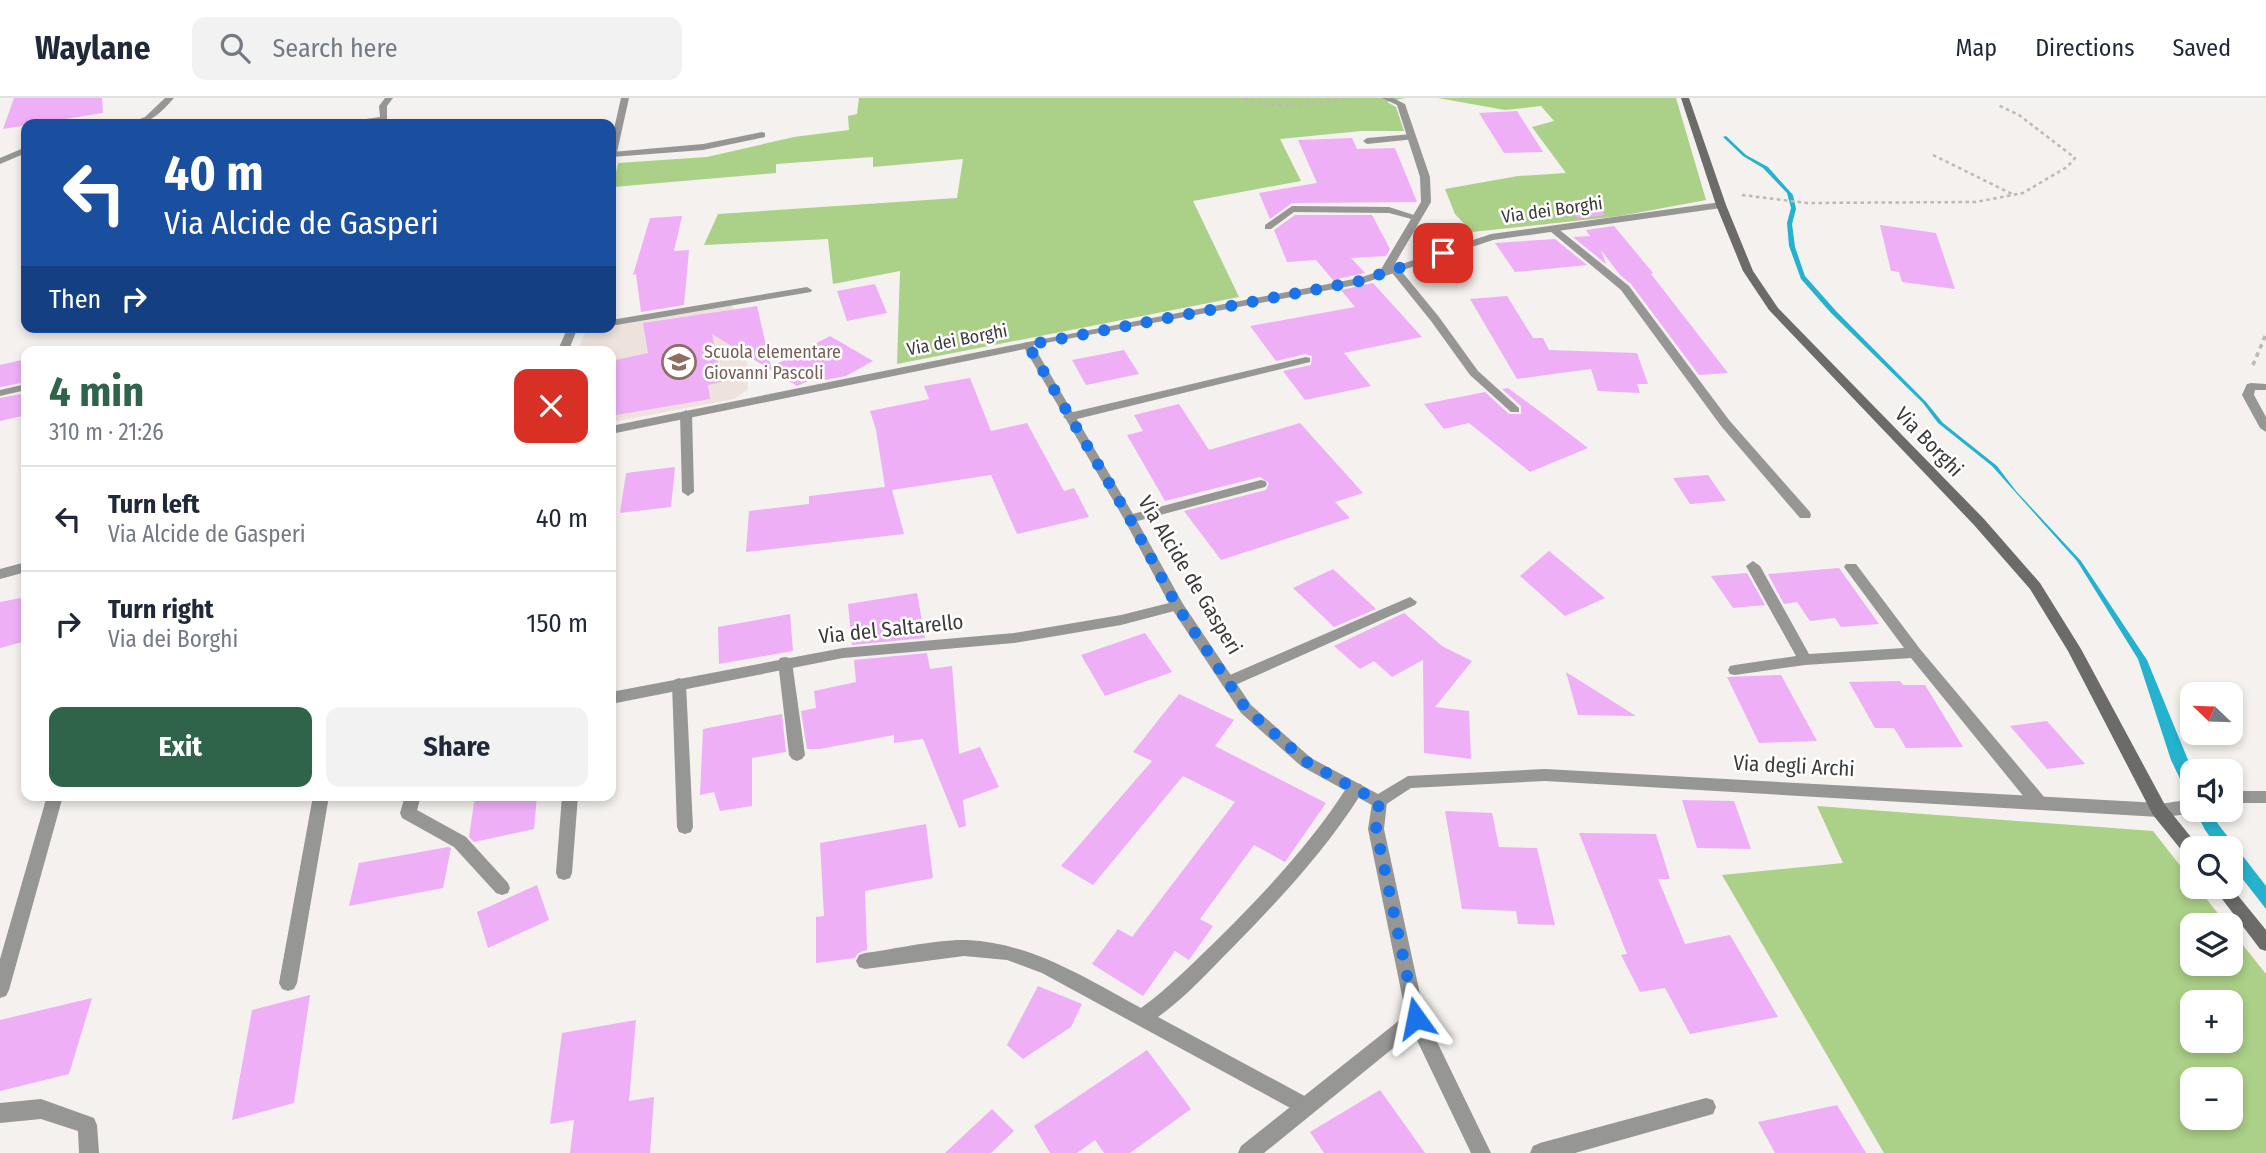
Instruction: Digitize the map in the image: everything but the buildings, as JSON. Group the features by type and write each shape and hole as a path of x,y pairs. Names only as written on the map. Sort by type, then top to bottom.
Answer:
{"main road":[{"name":"Via Borghi","path":"1685,98 1721,205 1748,271 1774,310 1979,522 2035,586 2074,649 2159,810"},
{"path":"2159,810 2180,836"},
{"path":"2231,899 2266,943"}],"street":[{"path":"148,119 170,98"},
{"path":"379,119 384,118 383,106 389,98"},
{"path":"616,137 625,98"},
{"path":"1387,98 1401,104 1425,177 1426,202 1415,217 1390,271 1435,319 1474,373 1515,410"},
{"path":"616,157 703,147 762,135"},
{"path":"1367,141 1412,137"},
{"path":"0,161 21,152"},
{"name":"Via dei Borghi","path":"616,429 1360,281 1491,237 1721,205"},
{"path":"1268,227 1292,209 1389,210 1415,217"},
{"path":"1553,229 1625,288 1725,423 1805,514"},
{"path":"616,322 807,290"},
{"name":"Via Alcide de Gasperi","path":"1028,345 1130,519 1177,606 1246,709 1307,762 1379,802"},
{"path":"1069,417 1306,360"},
{"path":"2261,387 2251,386 2248,395 2266,428"},
{"path":"0,393 21,388"},
{"path":"686,414 688,492"},
{"path":"1130,519 1261,484"},
{"path":"1753,566 1805,660"},
{"path":"1851,567 1915,653 2039,803"},
{"path":"0,574 21,568"},
{"path":"1228,682 1410,602"},
{"name":"Via del Saltarello","path":"616,697 785,662 843,653 1014,638 1121,620 1177,606"},
{"path":"1735,670 1805,660 1915,653"},
{"path":"785,662 797,755"},
{"path":"679,684 685,827"},
{"name":"Via degli Archi","path":"1379,802 1408,782 1545,775 2159,810 2180,808"},
{"path":"1143,1017 1170,999 1262,906 1333,826 1355,789"},
{"path":"2243,797 2266,797"},
{"path":"0,990 54,801"},
{"path":"288,983 320,801"},
{"path":"412,801 408,813 460,842 502,888"},
{"path":"564,873 570,801"},
{"path":"1379,802 1376,829 1416,1018 1481,1153"},
{"path":"864,961 964,948 1007,952 1048,967 1305,1107"},
{"path":"1248,1153 1416,1018"},
{"path":"1540,1153 1706,1107"},
{"path":"0,1113 41,1109 87,1125 89,1153"}],"path":[{"path":"1244,98 1260,104 1279,105 1350,98"},
{"path":"1716,191 1807,203 1976,202 2022,193 2067,167 2075,158 2019,115 1998,105"},
{"path":"1933,155 2014,195"},
{"path":"2261,387 2250,371 2266,334"}],"shaded area":[{"name":"Scuola elementare Giovanni Pascoli","path":"732,305 749,372 747,390 734,399 616,421 616,346 580,346 585,333 616,333 616,326"}],"green space":[{"path":"859,98 1405,98 1387,102 1396,107 1404,131 1361,131 1280,139 1301,181 1193,201 1239,297 897,364 900,271 833,284 828,239 704,245 718,214 957,198 963,159 873,167 873,157 776,164 776,173 616,187 618,163 707,157 794,137 849,130 848,116 857,114"},
{"path":"1438,98 1676,98 1706,200 1620,216 1472,232 1455,214 1445,189 1518,176 1566,173 1532,127 1554,121 1541,106 1505,110"},
{"path":"1817,806 2153,831 2180,865 2180,899 2207,899 2218,913 2180,913 2180,976 2243,976 2243,945 2266,974 2266,1153 1884,1153 1722,875 1843,863"}],"water":[{"path":"1726,136 1746,155 1768,167 1793,195 1796,209 1792,224 1795,247 1805,276 1943,423 1997,466 2016,491 2081,561 2147,660 2180,746 2188,759 2180,759 2180,779 2171,760 2138,659 2077,561 1992,466 1938,423 1923,403 1831,313 1801,279 1789,246 1787,223 1791,208 1787,193 1763,168 1743,156 1723,137"},
{"path":"2201,822 2217,822 2227,836 2209,836"},
{"path":"2243,856 2266,886 2266,909 2243,879"}],"place":[{"name":"Scuola elementare Giovanni Pascoli","path":"679,362"}],"route":[{"path":"1416,1018 1376,829 1379,802 1307,762 1246,709 1177,606 1130,519 1028,345 1360,281 1443,253"}]}
